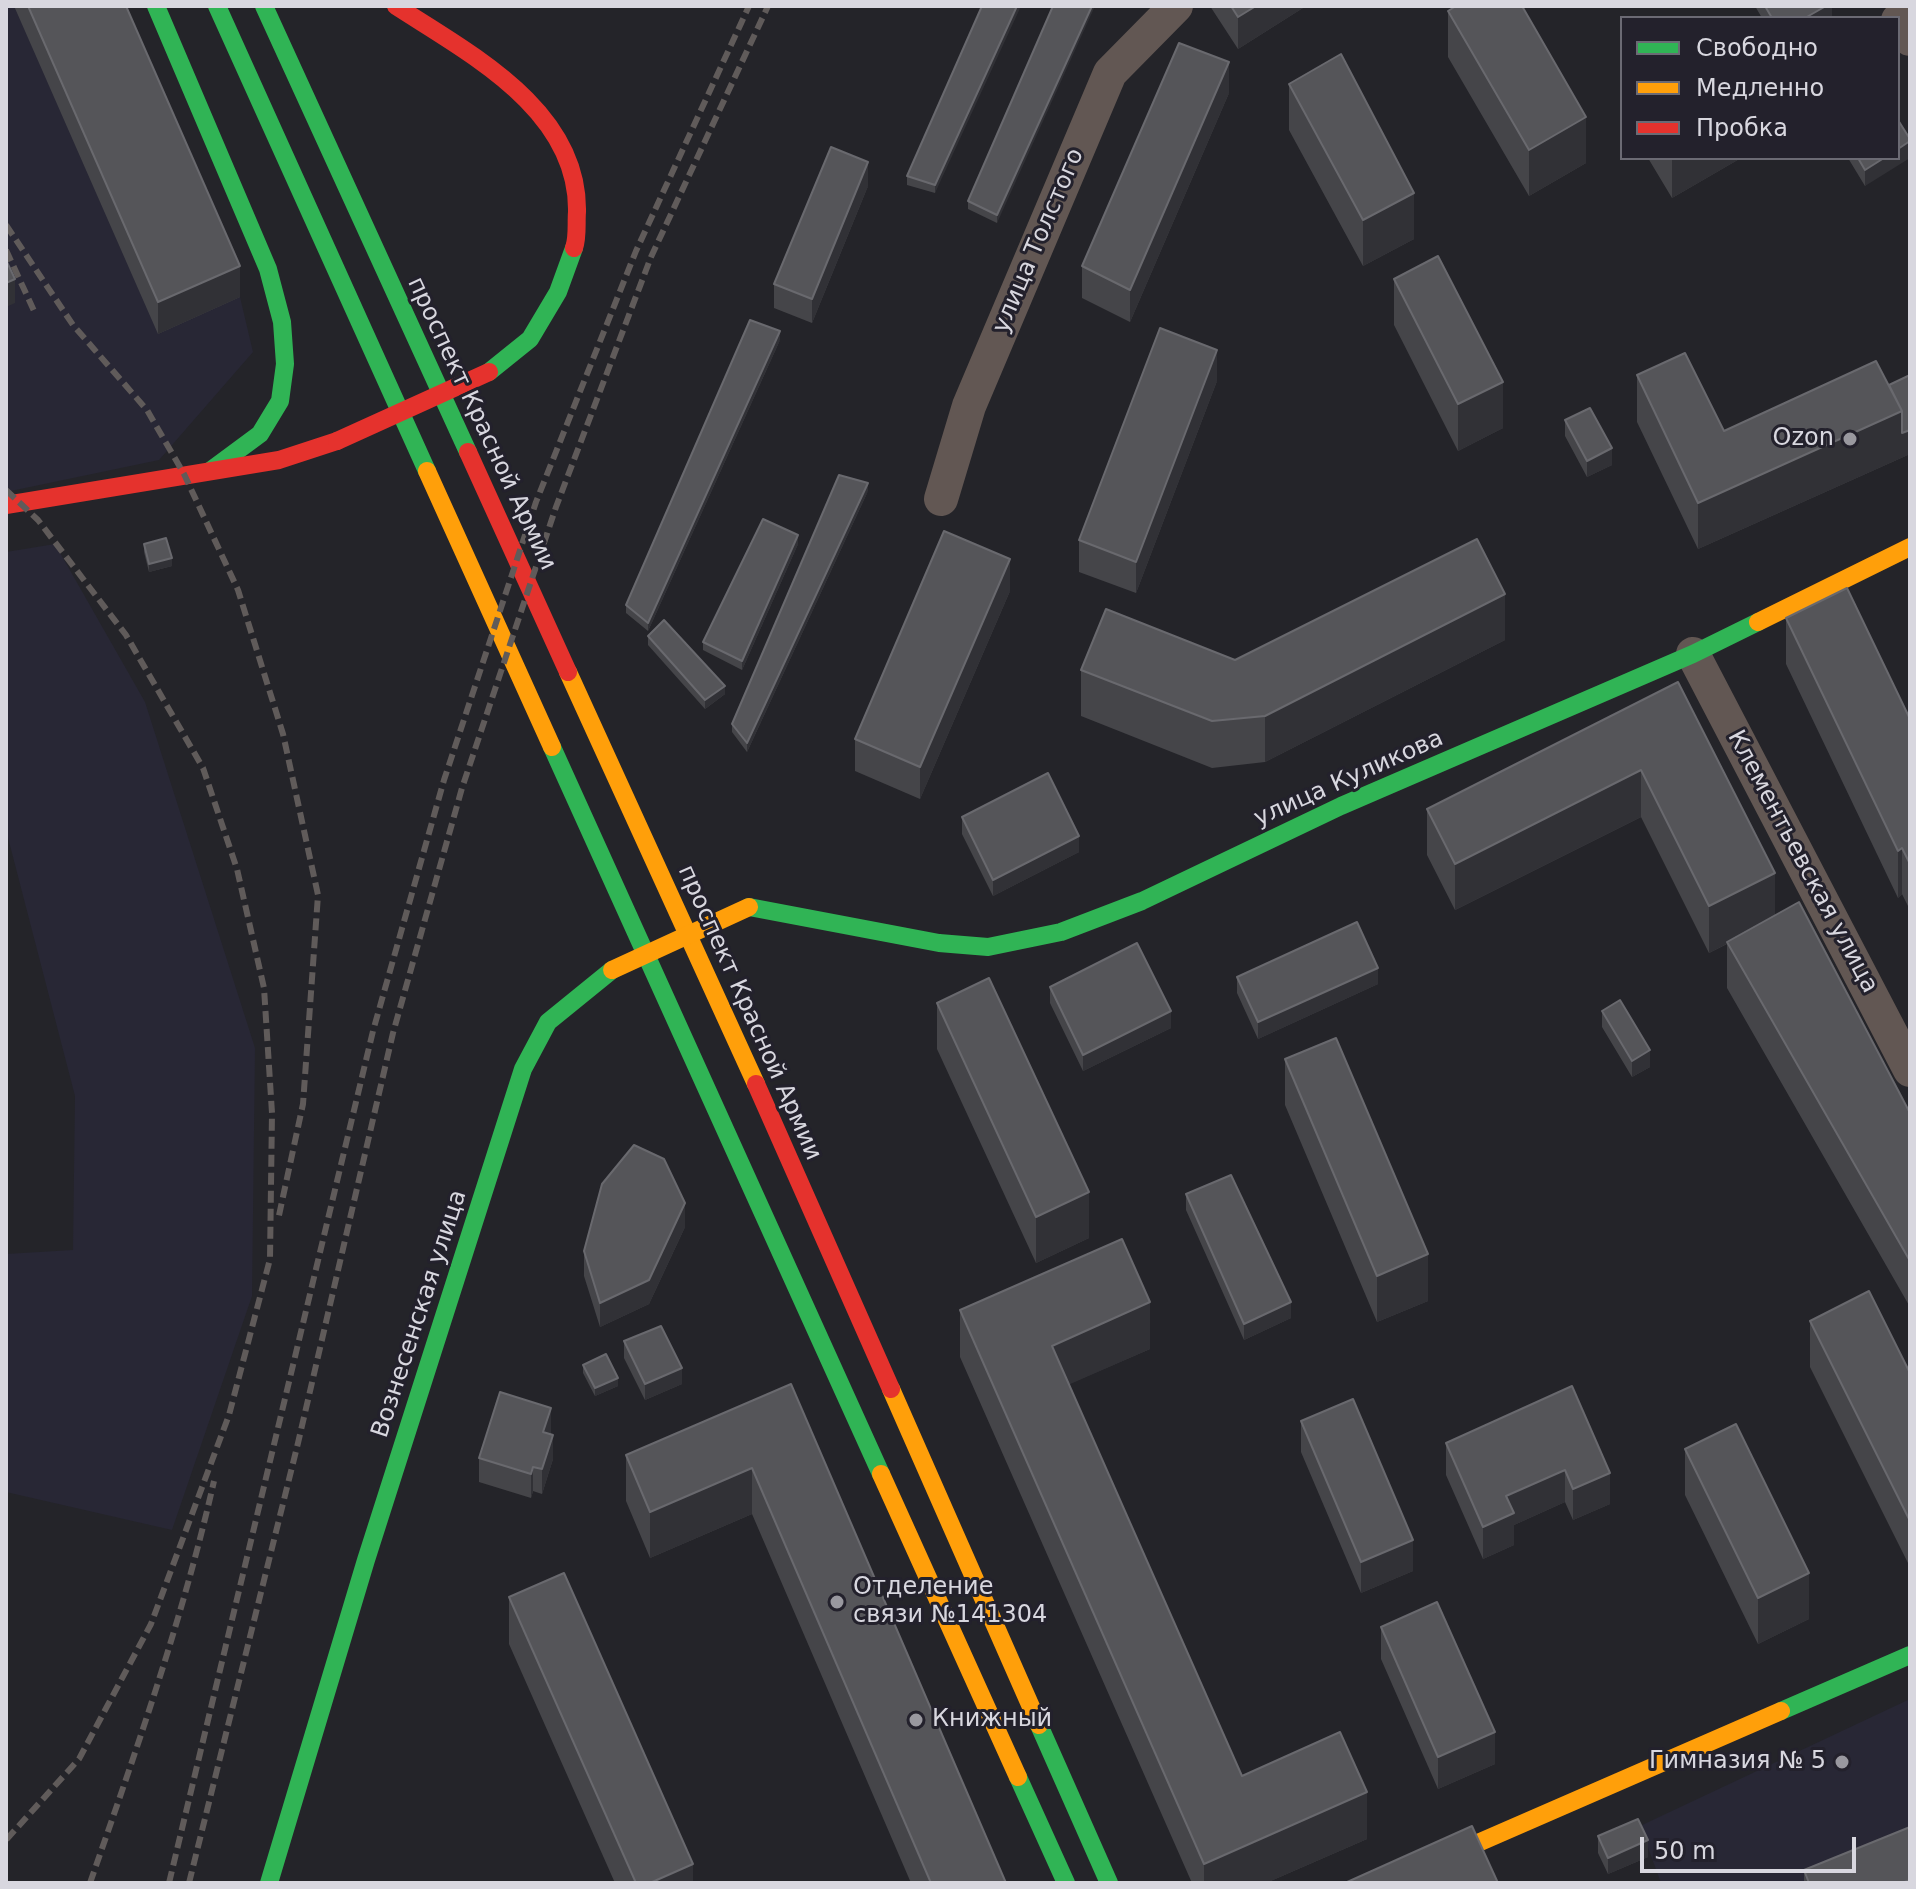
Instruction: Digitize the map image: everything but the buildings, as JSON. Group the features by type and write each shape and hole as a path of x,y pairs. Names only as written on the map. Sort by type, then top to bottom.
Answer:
{"main road":[{"path":"156,6 268,269 282,322 285,364 280,401 260,434 210,471"},
{"path":"217,6 1066,1883"},
{"name":"проспект Красной Армии","path":"264,6 764,1101 1109,1883"},
{"path":"6,505 279,460 337,441 489,372 530,339 558,292 576,243 577,193 563,148 529,101 479,60 396,6"},
{"name":"улица Куликова","path":"784,916 939,943 988,947 1061,932 1142,901 1341,806 1693,654 1910,547"},
{"name":"Вознесенская улица","path":"269,1883 366,1560 523,1069 548,1022 612,970 749,907 784,916"},
{"path":"1386,1883 1910,1655"}],"street":[{"name":"улица Толстого","path":"941,499 969,406 1110,73 1176,6"},
{"name":"Клементьевская улица","path":"1693,654 1910,1070"}],"shaded area":[{"path":"6,6 112,6 240,297 253,352 159,460 6,492"},
{"path":"55,544 145,702 255,1048 252,1296 172,1530 6,1492 6,1254 73,1250 75,1096 6,830 6,552"},
{"name":"Гимназия № 5","path":"1910,1699 1910,1883 1661,1883 1640,1826"}],"railway":[{"path":"169,1883 373,1031 444,780 536,502 636,251 749,6"},
{"path":"189,1883 298,1443 393,1033 462,788 556,507 651,257 768,6"},
{"path":"6,225 73,325 147,410 184,474 238,590 283,734 318,895 303,1104 278,1220"},
{"path":"6,250 35,313"},
{"path":"6,490 38,520 126,635 203,768 237,869 264,988 272,1113 270,1259 229,1415 151,1624 79,1759 6,1840"},
{"path":"90,1883 173,1634 214,1481"}],"traffic: fast":[{"path":"156,6 268,269 282,322 285,364 280,401 260,434 210,471"},
{"path":"217,6 427,471"},
{"path":"264,6 468,452"},
{"path":"489,372 530,339 558,292 574,248"},
{"path":"749,907 939,943 988,947 1061,932 1142,901 1341,806 1693,654 1758,622"},
{"path":"552,747 881,1474"},
{"path":"269,1883 366,1560 523,1069 548,1022 612,970"},
{"path":"1781,1711 1910,1655"},
{"path":"1039,1725 1109,1883"},
{"path":"1018,1777 1066,1883"}],"traffic: slow":[{"path":"427,471 552,747"},
{"path":"1758,622 1910,547"},
{"path":"568,672 756,1084"},
{"path":"612,970 749,907"},
{"path":"891,1389 1039,1725"},
{"path":"881,1474 1018,1777"},
{"path":"1386,1883 1781,1711"}],"traffic: jam":[{"path":"396,6 486,65 540,115 560,144 573,176 577,212 574,248"},
{"path":"337,441 489,372"},
{"path":"6,505 279,460 337,441"},
{"path":"468,452 568,672"},
{"path":"756,1084 891,1389"}],"place":[{"name":"Ozon","path":"1850,439"},
{"name":"Отделение связи №141304","path":"837,1602"},
{"name":"Книжный","path":"916,1720"},
{"name":"Гимназия № 5","path":"1842,1762"}]}
